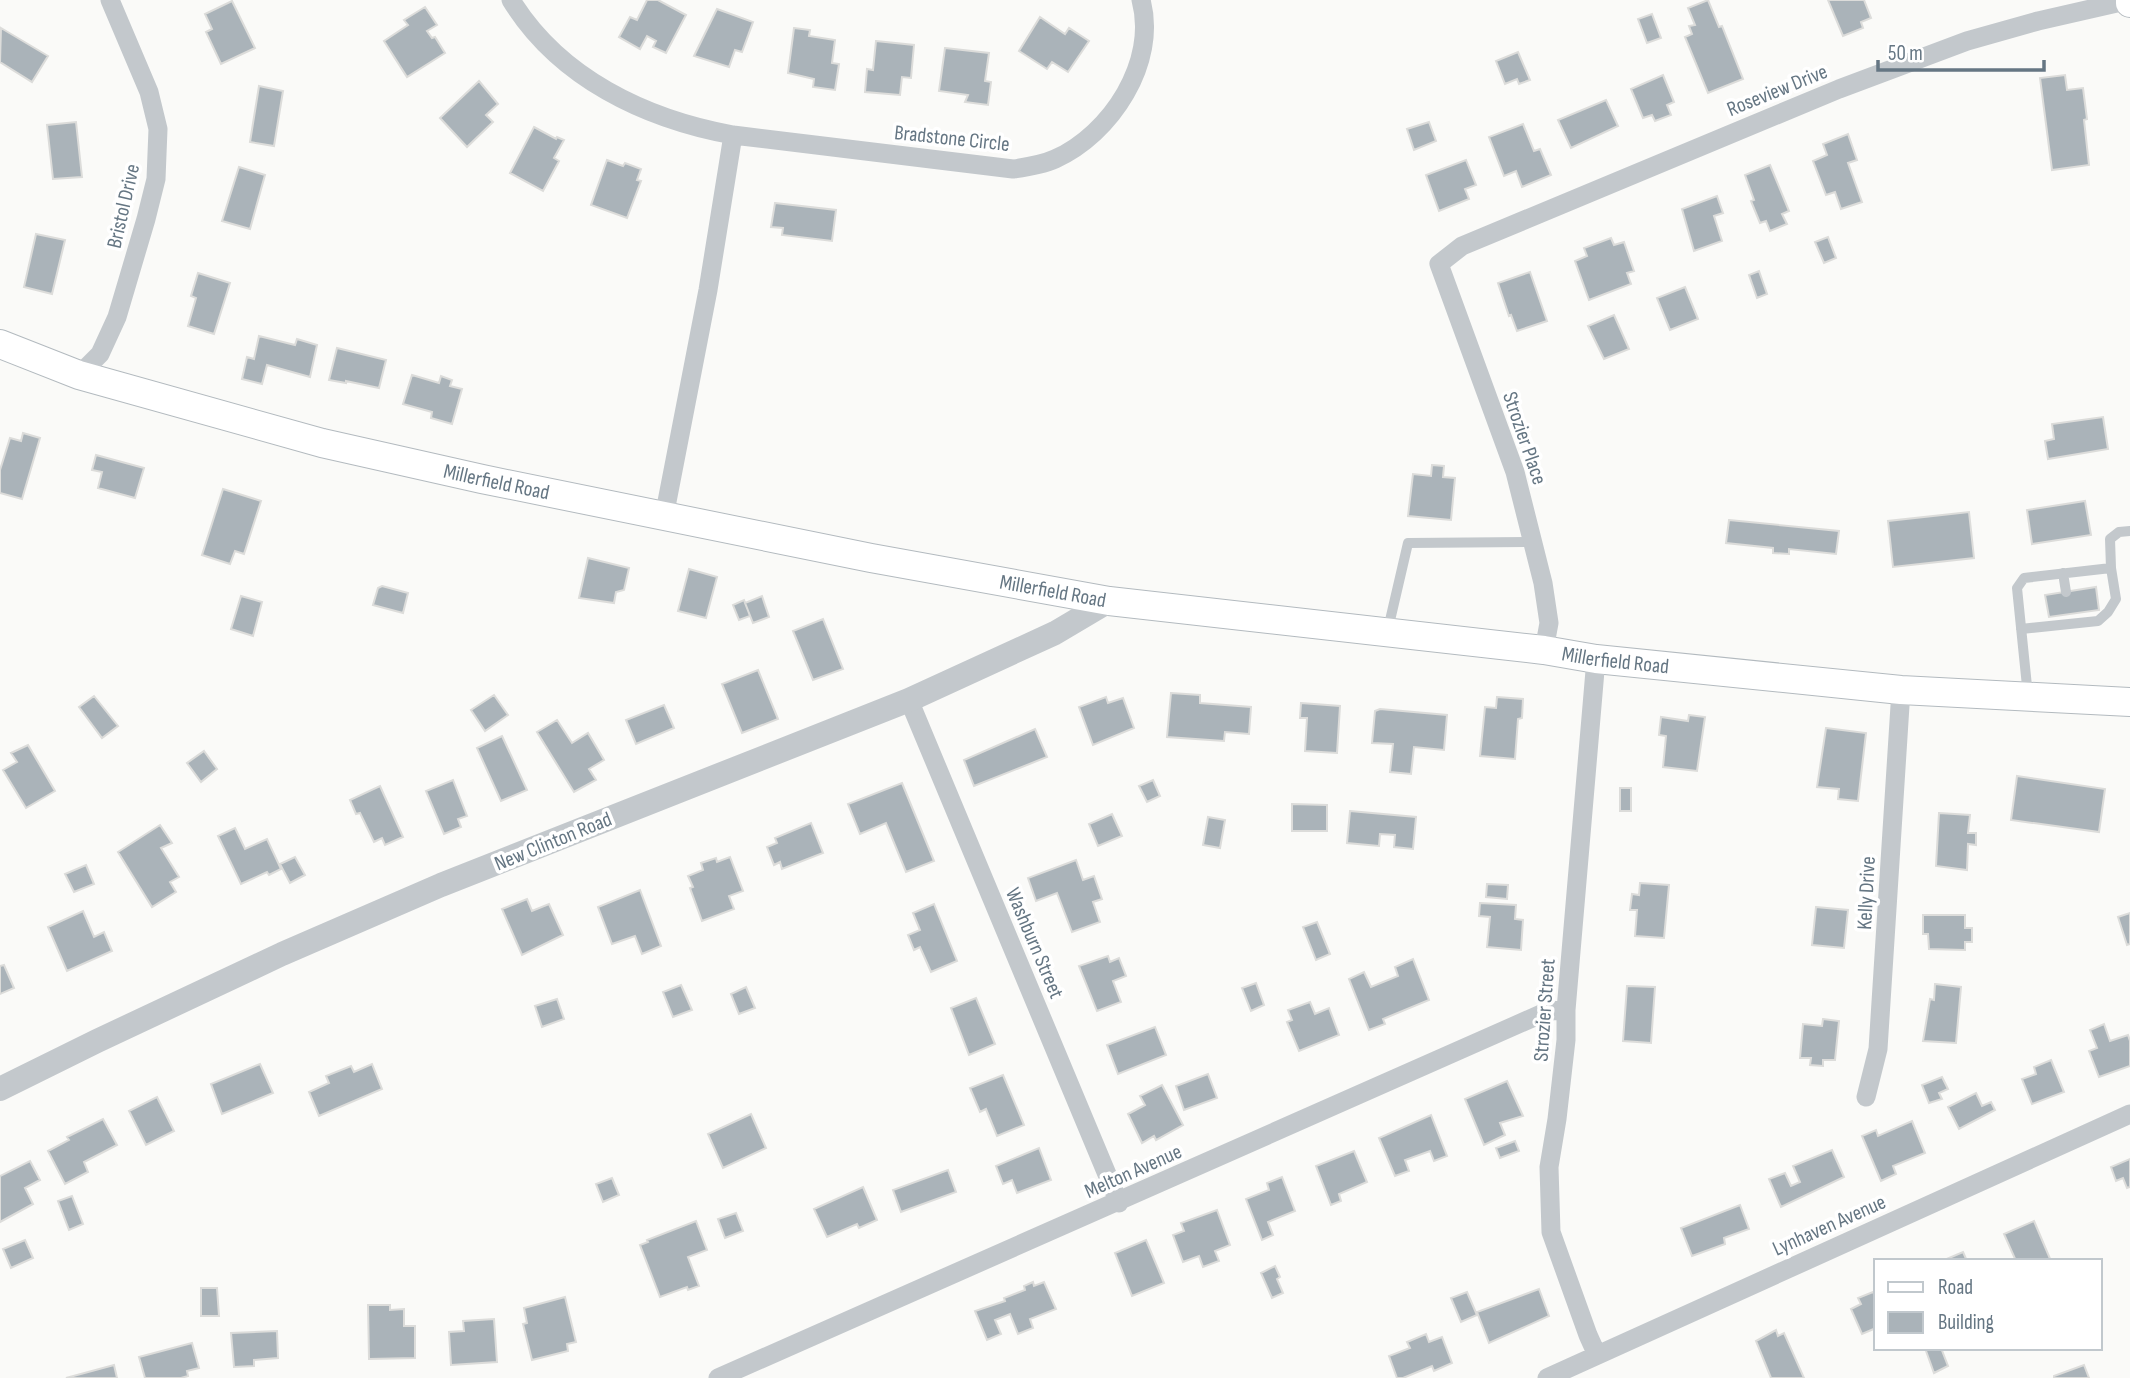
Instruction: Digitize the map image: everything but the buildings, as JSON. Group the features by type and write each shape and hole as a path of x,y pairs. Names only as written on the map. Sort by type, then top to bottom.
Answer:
{"main road":[{"name":"Millerfield Road","path":"0,344 79,375 322,443 858,556 1109,601 1544,650 1596,659 1901,690 2130,702"}],"street":[{"name":"Bristol Drive","path":"79,375 100,354 117,317 156,179 158,129 149,92 110,0"},
{"name":"Bradstone Circle","path":"511,0 522,18 568,65 587,79 619,98 698,129 1013,169 1053,160 1072,150 1109,119 1132,84 1143,44 1141,0"},
{"name":"Roseview Drive","path":"1453,253 1462,246 1826,94 1967,41 2038,21 2130,1"},
{"path":"664,517 708,290 733,135"},
{"name":"Strozier Place","path":"1453,253 1439,264 1515,472 1543,583 1549,623 1544,650"},
{"name":"New Clinton Road","path":"0,1089 282,954 440,885 909,700 1055,633 1109,601"},
{"name":"Strozier Street","path":"1596,659 1566,1010 1566,1040 1549,1167 1551,1232 1597,1355"},
{"name":"Kelly Drive","path":"1866,1097 1878,1049 1901,690"},
{"name":"Washburn Street","path":"909,700 1119,1202"},
{"name":"Melton Avenue","path":"718,1378 1548,1011 1566,1010"},
{"name":"Lynhaven Avenue","path":"1547,1378 2130,1114"}],"lane":[{"path":"2021,629 2070,619 2098,621 2116,599 2110,539 2119,532 2130,531"},
{"path":"1387,632 1408,543 1533,542"},
{"path":"2028,696 2017,588 2024,578 2111,568"},
{"path":"2063,573 2066,592"}]}
